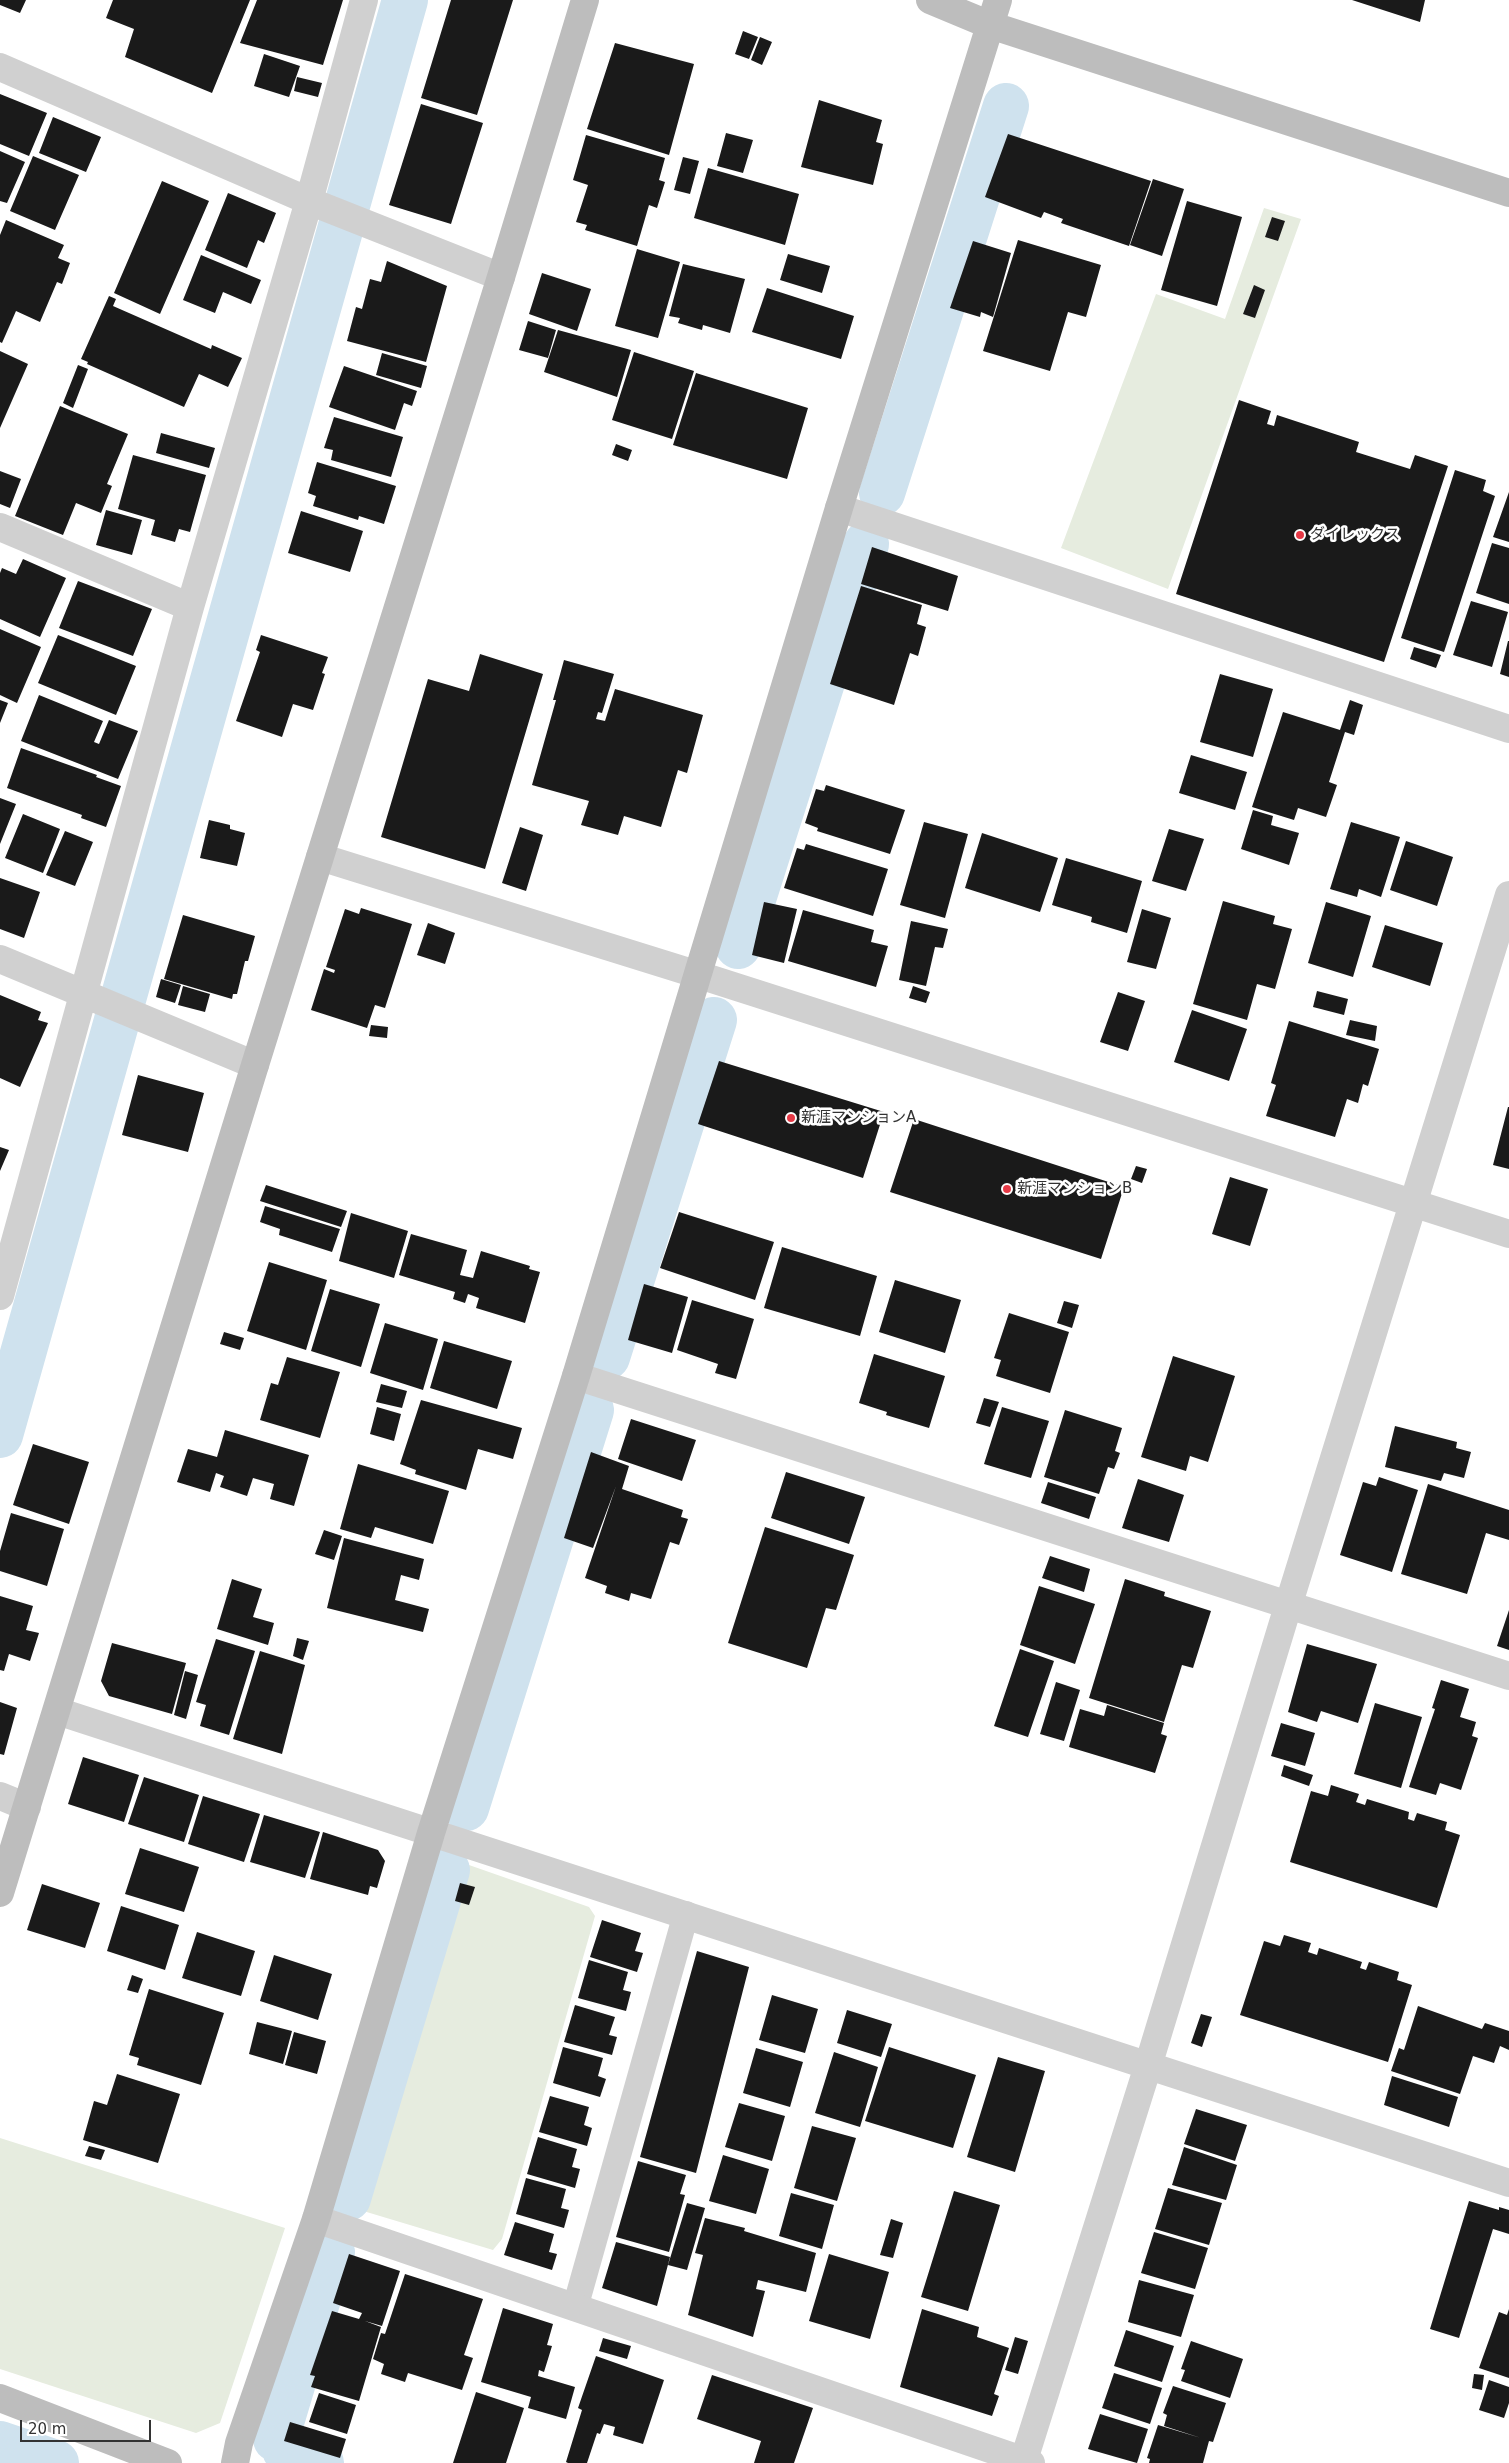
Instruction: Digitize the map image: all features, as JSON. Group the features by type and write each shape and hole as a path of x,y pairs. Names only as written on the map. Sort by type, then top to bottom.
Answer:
{"street":[{"path":"0,1296 190,607 309,201 364,0"},
{"path":"0,1893 255,1064 501,277 585,0"},
{"path":"930,0 994,13 1509,193"},
{"path":"235,2463 239,2443 316,2219 431,1833 576,1376 839,508 994,13"},
{"path":"0,67 309,201 501,277"},
{"path":"839,508 1509,729"},
{"path":"0,527 190,607"},
{"path":"320,857 699,975 1414,1202 1509,1234"},
{"path":"316,2219 1026,2462 1289,1603 1509,895"},
{"path":"0,959 255,1064"},
{"path":"576,1376 1289,1603 1509,1676"},
{"path":"57,1711 1509,2183"},
{"path":"0,1796 27,1806"},
{"path":"0,2398 168,2463"}],"lane":[{"path":"574,2308 686,1914"}],"shaded area":[{"path":"1264,208 1301,219 1168,589 1061,548 1156,294 1225,319"},
{"path":"469,1865 589,1907 595,1916 502,2239 493,2250 360,2210 361,2199 457,1870"},
{"path":"0,2138 285,2228 220,2423 196,2433 0,2369"}],"building":[{"path":"0,0 26,0 20,13 0,5"},
{"path":"113,0 250,0 212,93 125,57 134,29 106,18"},
{"path":"257,0 343,0 323,65 240,43"},
{"path":"451,0 513,0 477,115 421,98"},
{"path":"1352,0 1425,0 1420,22"},
{"path":"743,31 758,37 749,59 735,54"},
{"path":"760,37 772,42 762,65 751,60"},
{"path":"615,43 694,64 669,155 587,129"},
{"path":"264,54 300,66 289,97 254,86"},
{"path":"297,77 322,83 318,97 294,91"},
{"path":"0,94 47,113 29,156 0,144"},
{"path":"819,100 882,120 876,142 883,144 873,185 801,167"},
{"path":"421,104 483,123 451,224 389,205"},
{"path":"53,117 101,137 86,172 39,153"},
{"path":"726,133 753,140 743,173 717,166"},
{"path":"1008,134 1151,181 1129,246 1061,223 1063,219 1044,212 1041,218 985,197"},
{"path":"586,135 665,158 659,180 665,182 657,208 649,205 637,246 585,230 587,225 576,222 588,185 573,180"},
{"path":"0,151 25,162 7,203 0,201"},
{"path":"33,156 79,175 55,230 10,211"},
{"path":"683,157 699,161 690,194 674,190"},
{"path":"708,168 799,194 785,245 694,218"},
{"path":"1153,179 1184,189 1162,256 1130,245"},
{"path":"162,181 209,201 160,314 114,293"},
{"path":"228,193 276,213 264,243 258,240 247,268 205,250"},
{"path":"1187,201 1242,217 1217,306 1161,290"},
{"path":"1272,217 1285,221 1278,241 1265,237"},
{"path":"6,220 64,245 58,258 70,263 62,284 57,282 40,322 16,311 2,343 0,342 0,235"},
{"path":"1018,240 1101,265 1086,317 1068,312 1050,371 983,351"},
{"path":"973,241 1011,253 993,317 981,312 980,317 950,308"},
{"path":"637,249 680,262 658,338 615,326"},
{"path":"788,254 830,266 822,293 780,280"},
{"path":"201,255 261,280 251,304 223,292 215,313 183,300"},
{"path":"387,261 447,286 426,362 347,341 356,307 362,309 370,279 381,282"},
{"path":"683,264 745,279 730,333 703,325 702,330 678,323 680,318 669,316"},
{"path":"542,273 591,289 577,331 529,314"},
{"path":"1254,285 1265,290 1255,318 1243,314"},
{"path":"767,288 854,316 841,359 752,332"},
{"path":"109,296 116,299 113,306 211,349 212,345 242,358 228,387 199,374 184,407 87,364 88,362 81,359"},
{"path":"528,321 556,330 548,358 519,350"},
{"path":"558,330 631,350 617,397 544,372"},
{"path":"0,351 28,364 0,428"},
{"path":"634,352 694,371 672,439 612,420"},
{"path":"382,353 427,366 421,388 376,375"},
{"path":"78,365 88,369 73,408 63,403"},
{"path":"344,366 417,391 412,406 404,403 395,430 329,407"},
{"path":"696,373 808,408 787,479 673,445"},
{"path":"1239,400 1271,411 1267,424 1274,426 1277,415 1359,442 1356,452 1410,469 1415,455 1448,466 1384,662 1176,594"},
{"path":"60,406 128,434 107,484 112,486 101,513 76,503 63,535 15,516"},
{"path":"334,417 403,437 391,477 331,460 333,450 324,448"},
{"path":"161,433 215,448 209,468 156,453"},
{"path":"616,444 632,450 628,461 612,455"},
{"path":"133,455 206,475 190,532 179,529 175,542 151,535 155,520 118,509"},
{"path":"317,462 396,486 384,524 359,516 358,520 313,506 316,496 308,493"},
{"path":"1455,470 1486,480 1483,491 1495,496 1444,652 1401,638"},
{"path":"0,471 21,479 10,508 0,504"},
{"path":"1509,492 1509,542 1493,537"},
{"path":"106,510 142,520 132,555 96,545"},
{"path":"301,511 363,531 350,572 288,553"},
{"path":"1492,543 1509,548 1509,604 1476,593"},
{"path":"872,547 958,576 948,611 861,584"},
{"path":"23,559 66,578 40,637 0,619 0,573 2,568 16,574"},
{"path":"78,581 152,609 133,656 59,628"},
{"path":"861,586 922,605 917,624 926,627 918,656 910,653 894,705 830,684"},
{"path":"1471,601 1508,612 1492,667 1453,655"},
{"path":"0,629 41,647 17,703 0,695"},
{"path":"58,635 136,666 116,715 38,683"},
{"path":"261,635 328,657 322,673 325,674 313,710 293,704 282,737 236,721 260,652 256,650"},
{"path":"1509,641 1509,677 1500,674"},
{"path":"1414,647 1441,655 1436,668 1410,659"},
{"path":"480,654 543,674 485,869 381,837 428,679 469,691"},
{"path":"564,660 614,674 602,713 598,712 596,719 605,721 615,689 703,715 687,773 678,770 661,827 624,816 618,835 581,825 589,801 532,785 556,700 553,700"},
{"path":"1220,674 1273,689 1253,757 1200,742"},
{"path":"39,695 103,721 94,742 99,744 109,720 138,731 118,779 21,741"},
{"path":"0,700 8,703 0,723"},
{"path":"1350,700 1363,705 1354,735 1345,732 1329,782 1337,785 1326,817 1298,808 1294,820 1252,807 1283,712 1340,730"},
{"path":"21,748 97,775 96,777 121,786 106,827 81,818 82,815 7,788"},
{"path":"1191,755 1247,772 1235,810 1179,793"},
{"path":"826,785 905,810 890,854 817,831 818,828 805,823 816,789 824,791"},
{"path":"0,798 16,804 0,844"},
{"path":"1253,810 1273,816 1271,825 1299,833 1289,865 1241,849"},
{"path":"23,814 60,829 43,873 5,858"},
{"path":"209,820 230,825 230,829 245,833 237,866 200,858"},
{"path":"924,822 968,834 945,918 900,905"},
{"path":"1351,822 1400,837 1381,897 1359,889 1357,897 1330,889"},
{"path":"520,827 543,835 526,891 502,883"},
{"path":"1169,829 1204,839 1186,891 1152,881"},
{"path":"65,831 93,842 75,886 46,875"},
{"path":"982,833 1058,858 1040,912 965,888"},
{"path":"1406,841 1453,857 1437,906 1390,890"},
{"path":"806,844 888,869 873,916 784,888 797,848 804,850"},
{"path":"1066,858 1142,881 1127,933 1091,922 1092,917 1052,905"},
{"path":"0,878 40,892 24,938 0,929"},
{"path":"1223,901 1275,916 1273,924 1292,929 1275,989 1257,984 1247,1020 1193,1004"},
{"path":"764,902 797,909 784,963 752,955"},
{"path":"1326,902 1371,916 1353,977 1308,963"},
{"path":"361,908 412,924 385,1008 375,1005 367,1028 311,1010 324,969 334,973 335,970 326,967 345,909 359,914"},
{"path":"1142,909 1171,918 1156,969 1127,962"},
{"path":"803,910 874,930 871,942 888,946 876,987 788,961"},
{"path":"183,915 255,936 248,961 245,961 237,994 233,994 232,999 164,979"},
{"path":"911,921 948,929 943,948 935,947 926,986 899,980"},
{"path":"428,923 455,933 445,964 417,955"},
{"path":"1385,925 1443,943 1430,986 1372,967"},
{"path":"161,979 181,985 175,1003 156,997"},
{"path":"183,986 210,994 205,1012 178,1005"},
{"path":"913,986 930,992 926,1003 909,998"},
{"path":"1317,991 1348,999 1344,1015 1313,1007"},
{"path":"1118,992 1145,1001 1128,1051 1100,1042"},
{"path":"0,995 41,1012 38,1020 48,1023 20,1087 0,1078"},
{"path":"1192,1010 1247,1029 1229,1081 1174,1062"},
{"path":"1350,1020 1377,1026 1375,1041 1346,1035"},
{"path":"1289,1021 1379,1049 1368,1086 1363,1084 1358,1103 1347,1099 1335,1137 1266,1116 1276,1085 1271,1083"},
{"path":"371,1025 388,1027 387,1038 369,1036"},
{"name":"新涯マンションA","path":"719,1061 884,1112 863,1178 698,1124"},
{"path":"138,1075 204,1093 188,1152 122,1135"},
{"path":"1509,1107 1509,1169 1493,1165"},
{"name":"新涯マンションB","path":"914,1119 1124,1187 1101,1259 890,1192"},
{"path":"0,1147 9,1150 0,1171"},
{"path":"1136,1166 1147,1169 1142,1183 1131,1179"},
{"path":"1230,1177 1268,1189 1250,1246 1212,1234"},
{"path":"266,1185 347,1211 341,1227 260,1201"},
{"path":"265,1206 340,1229 332,1252 279,1235 280,1229 260,1222"},
{"path":"679,1212 774,1242 755,1300 660,1268"},
{"path":"351,1213 408,1231 394,1278 339,1261"},
{"path":"411,1234 467,1250 460,1275 473,1278 481,1251 530,1266 529,1269 540,1272 525,1323 476,1308 479,1298 468,1294 465,1303 453,1299 455,1292 399,1275"},
{"path":"782,1247 877,1276 860,1336 764,1308"},
{"path":"269,1262 327,1280 306,1350 247,1331"},
{"path":"895,1280 961,1300 945,1353 879,1332"},
{"path":"644,1284 688,1297 672,1353 628,1340"},
{"path":"330,1289 380,1304 361,1367 311,1351"},
{"path":"692,1300 754,1319 736,1379 715,1373 718,1364 677,1350"},
{"path":"1064,1301 1079,1305 1072,1328 1057,1323"},
{"path":"1009,1313 1069,1332 1050,1393 996,1376 1001,1360 994,1358"},
{"path":"385,1323 438,1339 423,1390 370,1373"},
{"path":"224,1332 244,1338 240,1350 220,1344"},
{"path":"444,1341 512,1361 497,1409 430,1388"},
{"path":"874,1354 945,1376 929,1428 886,1415 887,1412 859,1403"},
{"path":"1173,1356 1235,1376 1208,1462 1190,1456 1186,1471 1141,1457"},
{"path":"287,1357 340,1372 320,1438 260,1420 271,1383 278,1385"},
{"path":"381,1384 407,1391 402,1408 376,1402"},
{"path":"984,1398 999,1402 990,1427 976,1423"},
{"path":"421,1400 522,1428 513,1459 478,1449 466,1490 415,1474 416,1470 400,1464"},
{"path":"377,1407 401,1414 394,1441 370,1434"},
{"path":"1002,1407 1049,1421 1031,1478 984,1464"},
{"path":"1065,1410 1122,1428 1115,1451 1120,1453 1114,1469 1108,1467 1099,1494 1044,1477"},
{"path":"631,1419 696,1440 682,1481 618,1459"},
{"path":"1395,1426 1457,1442 1456,1448 1471,1452 1464,1478 1444,1473 1441,1481 1385,1467"},
{"path":"225,1430 309,1455 294,1506 270,1499 274,1484 253,1478 247,1496 220,1487 224,1476 216,1473 210,1492 177,1482 188,1449 217,1457"},
{"path":"33,1444 89,1462 69,1524 13,1505"},
{"path":"591,1452 629,1466 622,1489 683,1510 681,1517 688,1519 679,1545 670,1542 651,1599 631,1593 629,1601 605,1593 607,1586 585,1578 616,1486 593,1548 564,1538"},
{"path":"358,1464 449,1491 433,1544 375,1527 371,1538 340,1529"},
{"path":"786,1472 865,1497 849,1544 771,1518"},
{"path":"1379,1477 1418,1490 1392,1572 1340,1555 1363,1482 1376,1486"},
{"path":"1138,1479 1184,1495 1169,1542 1122,1528"},
{"path":"1048,1482 1096,1497 1089,1519 1041,1503"},
{"path":"1428,1484 1509,1510 1509,1540 1486,1533 1467,1594 1401,1574"},
{"path":"11,1513 64,1529 47,1586 0,1571 0,1551"},
{"path":"765,1527 854,1555 836,1610 826,1608 807,1668 728,1643"},
{"path":"324,1530 342,1536 334,1560 315,1554"},
{"path":"344,1538 424,1559 419,1580 401,1575 395,1600 429,1609 423,1632 327,1608"},
{"path":"1050,1556 1090,1569 1084,1592 1042,1578"},
{"path":"232,1579 262,1589 253,1617 274,1623 268,1645 217,1629"},
{"path":"1125,1579 1165,1592 1164,1596 1211,1611 1193,1668 1182,1665 1164,1722 1089,1698"},
{"path":"1039,1586 1095,1604 1075,1664 1020,1645"},
{"path":"0,1596 33,1606 26,1630 39,1633 30,1661 9,1654 4,1671 0,1670"},
{"path":"1509,1610 1509,1650 1497,1646"},
{"path":"297,1638 309,1641 303,1660 293,1656"},
{"path":"216,1639 255,1651 229,1735 200,1726 206,1705 196,1702"},
{"path":"112,1643 186,1663 172,1714 109,1696 101,1681"},
{"path":"1307,1644 1377,1664 1358,1723 1321,1711 1317,1722 1288,1712"},
{"path":"1020,1649 1054,1661 1028,1737 994,1726"},
{"path":"260,1651 305,1665 282,1754 233,1739"},
{"path":"185,1671 198,1675 186,1719 174,1715"},
{"path":"1441,1680 1469,1689 1460,1717 1476,1722 1472,1736 1478,1738 1461,1790 1440,1783 1436,1795 1409,1787 1435,1709 1432,1708"},
{"path":"1056,1682 1080,1690 1064,1741 1040,1734"},
{"path":"0,1702 17,1708 4,1755 0,1754"},
{"path":"1375,1703 1422,1717 1401,1788 1354,1774"},
{"path":"1107,1705 1164,1723 1161,1734 1167,1736 1155,1773 1069,1747 1080,1709 1104,1716"},
{"path":"1281,1723 1315,1733 1305,1766 1271,1756"},
{"path":"83,1757 139,1775 124,1822 68,1804"},
{"path":"1284,1765 1313,1775 1309,1786 1281,1776"},
{"path":"144,1777 199,1795 184,1842 128,1824"},
{"path":"1331,1785 1359,1794 1356,1802 1365,1805 1367,1799 1409,1812 1408,1819 1414,1821 1417,1813 1447,1822 1445,1830 1460,1835 1437,1908 1290,1862 1311,1791 1328,1796"},
{"path":"203,1796 260,1814 244,1862 188,1844"},
{"path":"264,1815 320,1832 305,1878 250,1862"},
{"path":"323,1832 378,1850 385,1861 377,1888 370,1886 368,1895 310,1879"},
{"path":"140,1848 199,1867 184,1912 125,1894"},
{"path":"460,1883 475,1887 469,1905 455,1901"},
{"path":"42,1884 100,1903 85,1948 27,1930"},
{"path":"121,1906 179,1925 165,1970 107,1951"},
{"path":"602,1920 641,1933 635,1951 643,1953 637,1972 590,1957"},
{"path":"197,1932 255,1951 241,1996 182,1978"},
{"path":"1284,1935 1311,1943 1308,1952 1317,1955 1319,1948 1362,1962 1360,1968 1366,1970 1369,1962 1399,1972 1397,1980 1412,1985 1388,2062 1240,2015 1264,1941 1280,1946"},
{"path":"697,1951 749,1967 696,2173 640,2157"},
{"path":"274,1955 332,1974 318,2020 260,2001"},
{"path":"589,1960 628,1972 623,1990 631,1992 626,2011 578,1998"},
{"path":"132,1975 143,1979 138,1993 127,1990"},
{"path":"149,1989 224,2013 201,2085 137,2065 139,2058 129,2055"},
{"path":"772,1995 818,2009 805,2053 759,2040"},
{"path":"575,2005 615,2017 609,2035 617,2037 612,2055 564,2042"},
{"path":"1418,2006 1482,2029 1485,2023 1509,2031 1509,2050 1500,2046 1494,2063 1473,2056 1460,2094 1391,2071 1399,2048 1404,2050"},
{"path":"847,2010 892,2024 881,2057 837,2043"},
{"path":"1201,2014 1212,2017 1202,2047 1191,2043"},
{"path":"257,2022 292,2031 283,2064 249,2054"},
{"path":"294,2032 326,2041 317,2074 285,2065"},
{"path":"563,2047 603,2058 598,2076 606,2079 600,2097 553,2083"},
{"path":"889,2047 976,2075 953,2148 865,2121"},
{"path":"756,2048 803,2062 790,2107 743,2093"},
{"path":"834,2052 878,2067 860,2127 815,2113"},
{"path":"998,2057 1045,2071 1015,2172 967,2157"},
{"path":"117,2074 180,2094 158,2163 83,2140 94,2101 107,2105"},
{"path":"1392,2076 1458,2097 1449,2127 1384,2105"},
{"path":"550,2096 589,2107 584,2125 592,2128 587,2146 539,2132"},
{"path":"739,2103 785,2116 772,2161 725,2147"},
{"path":"1196,2109 1247,2125 1235,2161 1184,2144"},
{"path":"812,2126 856,2138 837,2201 794,2188"},
{"path":"538,2137 577,2149 572,2167 580,2169 575,2188 527,2174"},
{"path":"89,2146 105,2150 101,2160 85,2156"},
{"path":"1184,2147 1237,2165 1226,2200 1172,2185"},
{"path":"723,2155 769,2169 756,2214 709,2201"},
{"path":"638,2161 686,2175 680,2194 685,2195 669,2252 616,2237"},
{"path":"526,2178 566,2189 561,2208 569,2210 564,2228 516,2214"},
{"path":"1168,2188 1222,2203 1209,2245 1155,2229"},
{"path":"954,2191 1000,2205 968,2311 921,2297"},
{"path":"791,2193 834,2205 822,2249 779,2236"},
{"path":"1469,2201 1499,2210 1499,2207 1509,2210 1509,2234 1493,2229 1459,2338 1430,2329"},
{"path":"687,2203 705,2208 687,2270 668,2265"},
{"path":"705,2218 745,2228 744,2231 816,2253 806,2292 758,2280 756,2289 765,2291 753,2337 688,2315 703,2255 695,2253"},
{"path":"891,2219 903,2223 893,2258 880,2255"},
{"path":"515,2222 554,2234 549,2252 557,2254 552,2270 504,2255"},
{"path":"1154,2232 1208,2248 1195,2289 1141,2273"},
{"path":"616,2242 670,2257 657,2306 602,2288"},
{"path":"349,2254 400,2271 382,2326 365,2321 381,2327 359,2401 311,2387 315,2376 310,2375 332,2311 359,2319 362,2313 333,2303"},
{"path":"829,2254 889,2272 870,2339 809,2321"},
{"path":"405,2274 483,2299 464,2355 473,2358 462,2390 408,2373 405,2382 381,2374 384,2364 373,2359 381,2333 385,2334"},
{"path":"1139,2280 1194,2295 1181,2337 1128,2322"},
{"path":"503,2308 553,2324 547,2345 552,2346 544,2372 539,2370 538,2376 575,2387 566,2419 528,2408 531,2397 481,2382"},
{"path":"922,2309 979,2327 977,2337 1009,2348 994,2394 999,2396 992,2416 900,2387"},
{"path":"1509,2309 1509,2378 1479,2368 1499,2312 1507,2315"},
{"path":"1126,2330 1174,2346 1162,2382 1114,2366"},
{"path":"1015,2337 1028,2341 1018,2374 1005,2370"},
{"path":"603,2338 631,2346 627,2359 599,2351"},
{"path":"1191,2341 1243,2359 1230,2398 1181,2381 1185,2370 1181,2369"},
{"path":"596,2356 664,2380 643,2444 613,2435 615,2427 604,2424 600,2434 597,2433 587,2463 568,2463 566,2462 582,2410 578,2408"},
{"path":"1114,2373 1162,2388 1150,2424 1102,2408"},
{"path":"1474,2374 1484,2375 1482,2390 1472,2388"},
{"path":"712,2375 813,2408 794,2463 754,2463 761,2441 697,2419"},
{"path":"1489,2380 1509,2387 1509,2403 1504,2418 1479,2410"},
{"path":"1173,2386 1226,2403 1213,2442 1209,2441 1203,2463 1149,2463 1150,2459 1147,2458 1158,2425 1201,2438 1164,2426 1167,2415 1163,2413"},
{"path":"476,2392 524,2408 506,2463 453,2463"},
{"path":"319,2393 356,2405 347,2434 309,2422"},
{"path":"1100,2414 1148,2429 1137,2463 1088,2449"},
{"path":"290,2422 346,2439 340,2458 284,2441"}],"waterway":[{"path":"0,1435 405,0"},
{"path":"882,493 1006,106"},
{"path":"738,946 866,544"},
{"path":"607,1357 714,1020"},
{"path":"466,1808 591,1410"},
{"path":"348,2198 447,1870"},
{"path":"276,2439 332,2252"},
{"path":"0,2444 56,2463"},
{"path":"285,2450 321,2463"}],"place":[{"name":"ダイレックス","path":"1300,535"},
{"name":"新涯マンションA","path":"791,1118"},
{"name":"新涯マンションB","path":"1007,1189"}]}
